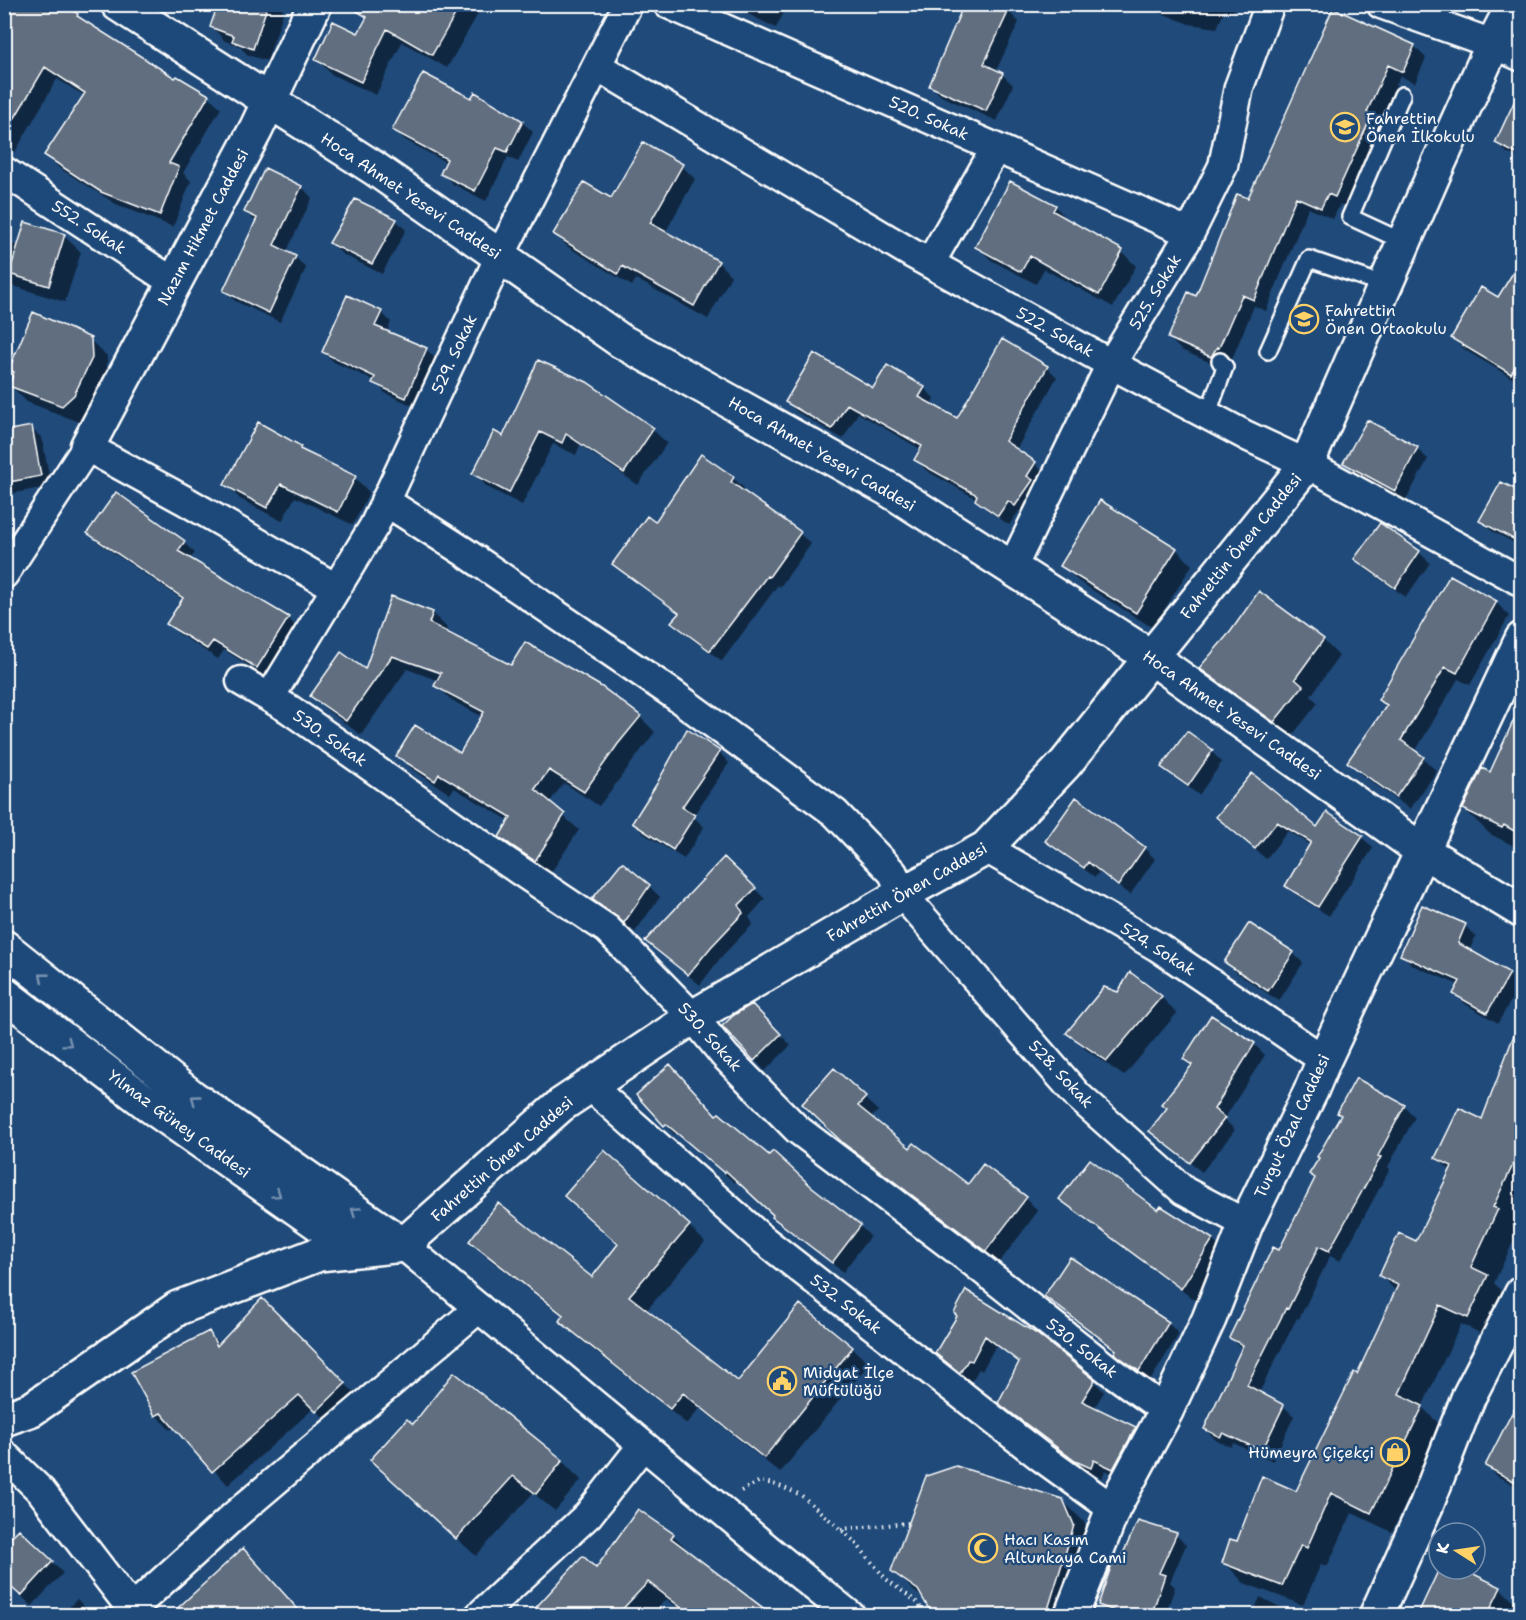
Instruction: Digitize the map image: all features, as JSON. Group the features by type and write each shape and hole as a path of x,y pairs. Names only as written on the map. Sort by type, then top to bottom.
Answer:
{"street":[{"name":"Hoca Ahmet Yesevi Caddesi","path":"118,4 374,168 621,341 888,489 1151,657 1421,850 1521,912"},
{"name":"Nazım Hikmet Caddesi","path":"87,447 270,101 315,4"},
{"name":"529. Sokak","path":"270,697 374,526 500,256 628,4"},
{"name":"520. Sokak","path":"668,4 1190,233"},
{"name":"525. Sokak","path":"1012,568 1111,364 1190,233 1223,166 1239,87 1270,4"},
{"path":"1382,4 1507,50"},
{"name":"Fahrettin Önen Caddesi","path":"403,1245 561,1106 590,1086 693,1017 902,894 986,848 1065,764 1307,464 1404,242 1507,50 1514,4"},
{"name":"522. Sokak","path":"597,66 930,263 1111,364 1247,436 1307,464 1521,582"},
{"path":"930,263 996,148"},
{"name":"552. Sokak","path":"4,171 173,282"},
{"path":"5,574 87,447 336,588"},
{"name":"528. Sokak","path":"385,501 463,551 673,694 835,813 893,873 902,894 1078,1096 1184,1191 1246,1224"},
{"name":"Turgut Özal Caddesi","path":"1071,1616 1113,1509 1166,1411 1209,1319 1246,1224 1311,1091 1521,639"},
{"name":"530. Sokak","path":"241,681 270,697 486,848 607,929 693,1017 725,1056 797,1129 973,1262 1109,1370 1166,1411"},
{"name":"524. Sokak","path":"986,848 1158,946 1324,1060"},
{"path":"4,947 192,1097 403,1245 851,1616"},
{"name":"Yılmaz Güney Caddesi","path":"4,994 152,1107 356,1250"},
{"name":"532. Sokak","path":"590,1086 761,1238 1032,1450 1113,1509"},
{"path":"4,1419 32,1409 178,1308 319,1254 403,1245"},
{"path":"1376,1616 1426,1506 1469,1396 1521,1293"},
{"path":"4,1455 41,1491 135,1612 235,1515 479,1308"},
{"path":"478,1616 588,1515 644,1444"}],"lane":[{"path":"1402,95 1350,217 1404,242"},
{"path":"1268,351 1309,259 1385,285"},
{"path":"1205,413 1212,402 1225,367 1220,361"}],"path":[{"path":"715,1504 760,1481 801,1495 854,1541 886,1579 918,1603 925,1616"},
{"path":"841,1530 909,1523"}],"building":[{"path":"4,4 63,4 78,14 77,16 175,78 177,76 209,95 169,163 179,167 160,215 101,192 44,155 85,93 45,67 4,136"},
{"path":"218,4 268,4 253,49 232,41 234,36 210,27"},
{"path":"345,4 461,4 432,55 387,29 361,82 315,60 333,21 358,33 367,17"},
{"path":"964,4 997,4 1009,10 984,64 1003,73 986,111 929,86"},
{"path":"1333,8 1415,45 1403,72 1388,65 1367,112 1372,115 1335,197 1328,194 1321,208 1296,197 1254,300 1242,295 1219,348 1217,347 1211,357 1168,338 1188,292 1196,296 1237,194 1248,198"},
{"path":"423,73 471,98 475,92 523,121 507,152 497,148 475,191 440,174 447,159 392,130"},
{"path":"1521,87 1521,156 1495,143"},
{"path":"643,142 683,164 650,223 719,261 694,306 622,266 618,274 553,234 584,182 611,198"},
{"path":"265,168 302,186 274,245 296,256 269,313 223,291 257,218 244,212"},
{"path":"1010,181 1056,205 1053,211 1123,250 1099,295 1030,256 1021,272 975,247"},
{"path":"355,199 397,219 372,264 329,243"},
{"path":"25,222 65,234 49,286 9,274"},
{"path":"1521,260 1521,357 1511,374 1451,338 1481,287 1498,297"},
{"path":"347,295 382,311 375,326 427,348 406,398 372,383 375,377 322,352"},
{"path":"33,312 91,338 92,358 74,395 62,406 9,386 14,372 9,369"},
{"path":"1002,339 1048,366 1005,441 1036,462 1027,476 1033,480 1015,506 1008,501 998,516 975,500 977,495 914,460 922,446 847,404 832,429 785,402 814,353 873,388 887,365 925,387 919,397 957,418"},
{"path":"538,360 587,382 654,428 624,473 566,434 562,443 540,432 509,493 472,474 494,431 503,436"},
{"path":"1367,420 1418,447 1395,491 1343,463"},
{"path":"258,422 301,446 300,449 356,476 338,512 281,484 267,508 224,485"},
{"path":"32,426 41,476 4,483 4,431"},
{"path":"701,454 734,477 731,482 801,532 769,577 767,576 710,651 671,622 679,613 612,564 647,516 655,522"},
{"path":"1501,482 1521,492 1521,528 1515,540 1479,521"},
{"path":"116,492 185,541 178,551 289,617 257,668 213,641 207,649 166,624 183,598 87,533"},
{"path":"1100,500 1177,548 1136,613 1060,566"},
{"path":"1380,523 1420,551 1395,588 1354,559"},
{"path":"1450,575 1497,601 1457,673 1445,667 1401,740 1424,757 1396,797 1347,762 1387,705 1378,700"},
{"path":"1259,591 1324,639 1295,679 1303,686 1274,722 1199,668 1231,631"},
{"path":"391,596 433,612 429,623 511,665 525,642 602,687 641,716 584,792 549,770 535,789 565,814 535,861 499,837 511,817 439,774 435,781 396,756 415,725 460,753 484,712 434,686 441,673 392,656 346,721 310,696 341,652 365,669"},
{"path":"1521,704 1521,835 1504,825 1502,828 1463,809 1482,768 1490,772"},
{"path":"687,729 720,751 682,807 695,815 673,850 632,823"},
{"path":"1187,731 1213,750 1188,786 1161,767"},
{"path":"1252,773 1317,827 1327,812 1363,836 1318,907 1285,886 1311,842 1277,822 1255,849 1216,817"},
{"path":"1076,797 1145,847 1118,886 1088,862 1084,868 1045,841"},
{"path":"724,857 756,888 739,905 743,913 688,975 645,941"},
{"path":"622,862 650,885 624,923 592,899"},
{"path":"1422,905 1466,924 1458,943 1510,973 1487,1013 1453,994 1460,981 1400,955"},
{"path":"1249,923 1294,952 1268,991 1224,962"},
{"path":"1130,972 1162,996 1107,1061 1066,1033 1104,987 1118,992"},
{"path":"752,1004 781,1034 754,1061 722,1026"},
{"path":"1211,1015 1255,1043 1214,1109 1225,1118 1190,1163 1149,1131 1167,1108 1161,1104 1192,1065 1183,1059"},
{"path":"1520,1019 1521,1148 1493,1207 1498,1209 1471,1267 1488,1275 1468,1318 1440,1305 1399,1394 1423,1406 1371,1513 1331,1493 1307,1548 1301,1545 1282,1586 1222,1563 1230,1539 1237,1541 1262,1476 1296,1491 1354,1372 1357,1374 1398,1285 1379,1276 1399,1233 1416,1241 1452,1166 1435,1158 1459,1108 1482,1119"},
{"path":"670,1064 716,1115 719,1113 769,1155 773,1151 811,1186 861,1225 832,1263 772,1217 773,1215 726,1171 724,1173 666,1124 664,1126 636,1095"},
{"path":"834,1068 866,1097 858,1106 910,1148 914,1143 968,1184 983,1164 1027,1197 986,1251 843,1143 802,1104"},
{"path":"1356,1078 1405,1105 1378,1156 1381,1157 1329,1251 1319,1246 1247,1385 1284,1405 1262,1451 1223,1433 1220,1437 1204,1429 1243,1345 1229,1338 1273,1247 1279,1250 1315,1178 1309,1174 1341,1115 1337,1113"},
{"path":"604,1150 690,1225 629,1296 738,1381 800,1304 853,1347 764,1458 683,1393 670,1409 559,1321 563,1315 469,1241 498,1203 592,1277 618,1244 564,1196"},
{"path":"1090,1159 1158,1210 1161,1206 1213,1239 1181,1289 1059,1199"},
{"path":"1070,1257 1169,1322 1139,1371 1114,1353 1116,1350 1044,1296"},
{"path":"966,1290 1037,1334 1095,1380 1082,1401 1136,1427 1113,1469 1094,1460 1091,1468 1075,1461 998,1403 1019,1362 985,1336 972,1361 968,1360 960,1373 935,1353 957,1316 954,1313"},
{"path":"262,1298 346,1383 316,1412 299,1395 212,1472 161,1413 155,1416 131,1372 209,1331 217,1346"},
{"path":"454,1372 563,1460 536,1494 513,1476 456,1539 370,1460 407,1419 413,1424"},
{"path":"1521,1395 1521,1485 1485,1466"},
{"name":"Hacı Kasım Altunkaya Cami","path":"956,1466 1063,1499 1074,1525 1046,1616 933,1616 918,1590 891,1571 926,1476"},
{"path":"638,1509 674,1534 671,1538 774,1616 692,1616 648,1582 616,1616 528,1616 583,1556 596,1568"},
{"path":"1138,1521 1177,1533 1159,1573 1165,1575 1151,1616 1128,1616 1098,1605 1114,1558 1120,1560"},
{"path":"19,1529 53,1561 21,1596 4,1581 4,1544"},
{"path":"243,1548 304,1616 169,1616"},
{"path":"1487,1580 1501,1587 1487,1616 1417,1616 1433,1581"}],"place":[{"name":"Fahrettin Önen İlkokulu","path":"1345,127"},
{"name":"Fahrettin Önen Ortaokulu","path":"1304,319"},
{"name":"Midyat İlçe Müftülüğü","path":"782,1381"},
{"name":"Hümeyra Çiçekçi","path":"1395,1452"},
{"name":"Hacı Kasım Altunkaya Cami","path":"983,1548"}]}
